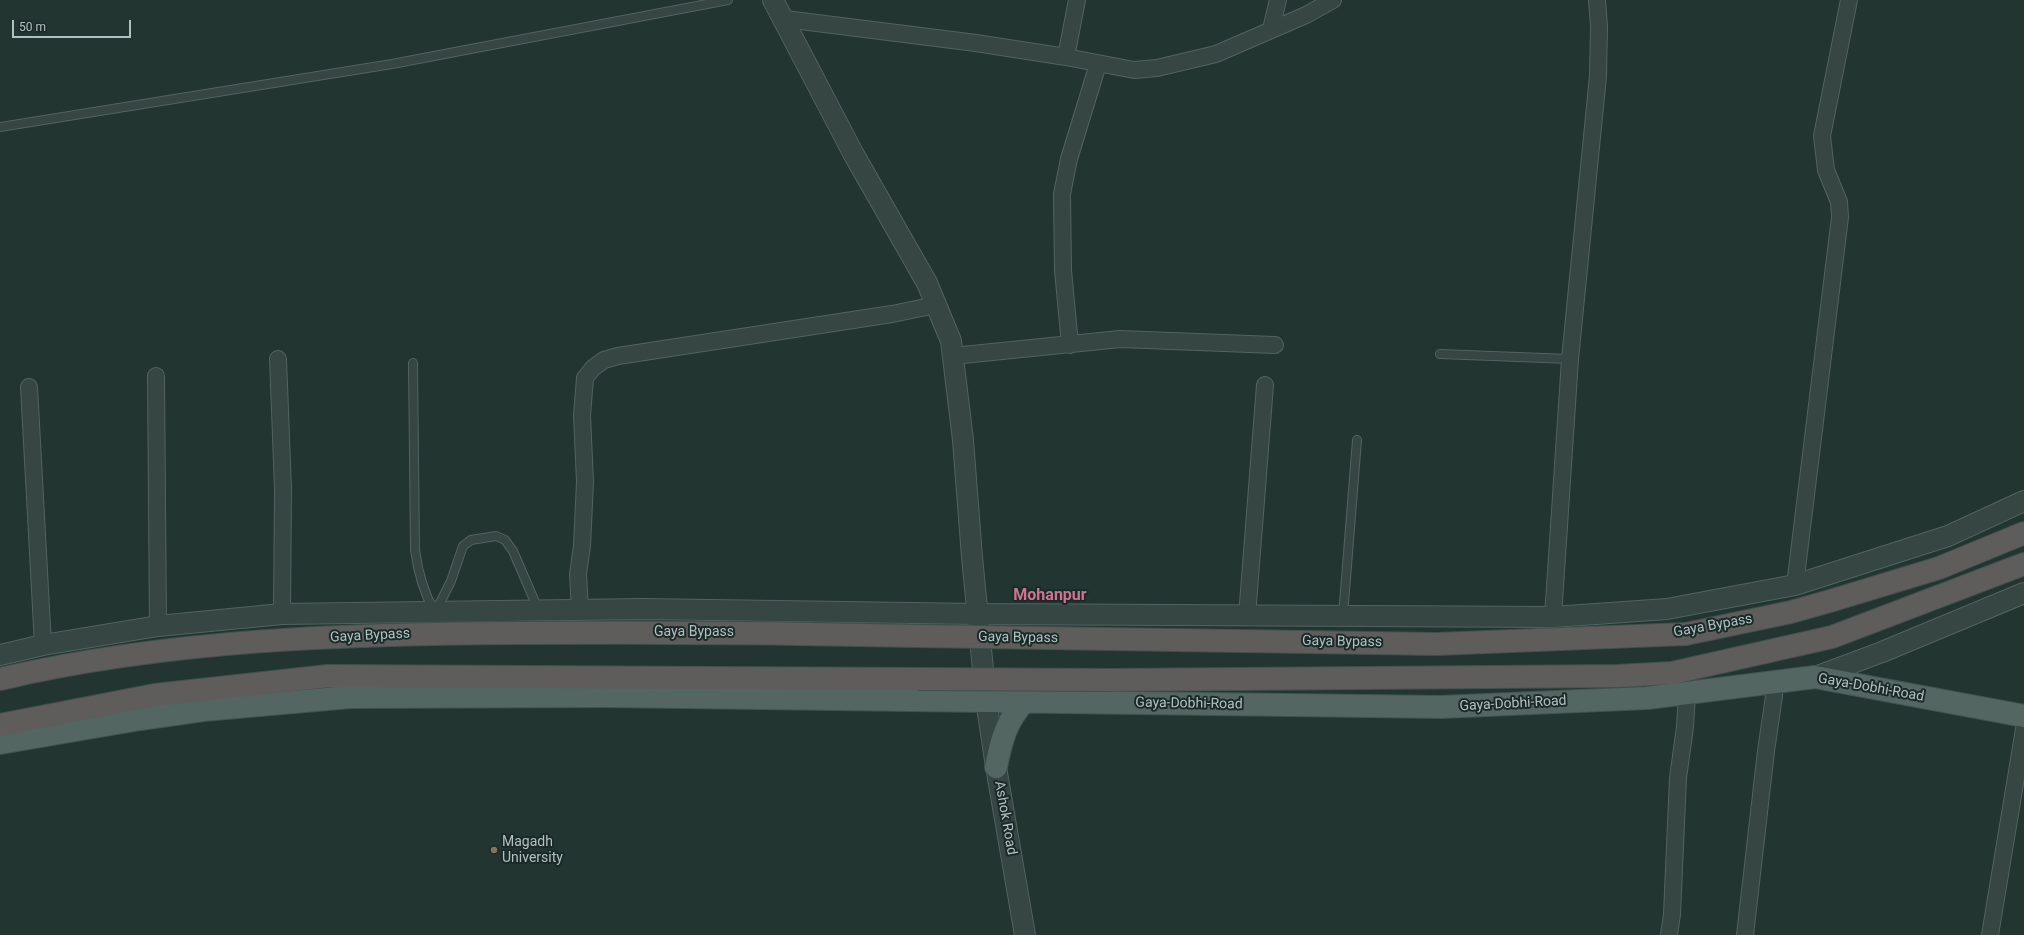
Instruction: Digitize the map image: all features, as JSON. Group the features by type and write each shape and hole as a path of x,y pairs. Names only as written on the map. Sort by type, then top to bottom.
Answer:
{"highway":[{"name":"Gaya Bypass","path":"0,679 39,670 157,651 284,640 410,634 735,632 1437,644 1686,634 1791,612 1939,568 2024,533"},
{"path":"0,725 155,695 328,676 1111,680 1594,676 1672,673 1832,637 2024,564"}],"main road":[{"name":"Gaya-Dobhi-Road","path":"0,743 140,719 203,710 350,697 608,696 1441,707 1647,698 1815,677 2024,716"},
{"path":"996,768 1002,740 1008,724 1015,711 1025,701"}],"street":[{"name":"Ashok Road","path":"774,0 852,153 927,284 946,327 953,356 963,440 978,614 992,700 996,768 1025,935"},
{"path":"1066,57 1077,0"},
{"path":"1271,29 1278,0"},
{"path":"785,19 962,41 1066,57 1134,70 1157,68 1216,54 1306,15 1333,0"},
{"path":"1554,617 1570,359 1598,76 1599,26 1597,0"},
{"path":"1795,585 1840,217 1839,202 1826,170 1822,136 1849,0"},
{"path":"1070,345 1063,270 1062,194 1069,159 1098,64"},
{"path":"580,610 578,574 582,546 585,482 582,396 584,378 593,368 604,360 618,356 892,314 936,305"},
{"path":"953,356 1142,338 1275,345"},
{"path":"278,359 283,496 282,614"},
{"path":"156,376 158,626"},
{"path":"1247,616 1265,385"},
{"path":"30,388 43,645"},
{"path":"0,655 43,645 158,626 282,614 580,610 1247,616 1554,617 1668,609 1795,585 1948,536 2024,501"},
{"path":"1815,677 1882,652 2024,593"},
{"path":"1745,935 1766,751 1774,696 1774,682"},
{"path":"1669,935 1672,914 1678,778 1685,727 1687,693"},
{"path":"1990,935 2024,729"}],"lane":[{"path":"0,127 392,64 728,0"},
{"path":"1440,354 1570,359"},
{"path":"413,363 415,550 420,579 425,594 435,613"},
{"path":"1343,616 1358,440"},
{"path":"435,613 451,581 463,546 471,540 496,536 505,540 513,551 538,611"}],"place":[{"name":"Magadh University","path":"494,850"}],"district":[{"name":"Mohanpur","path":"1050,596"}]}
